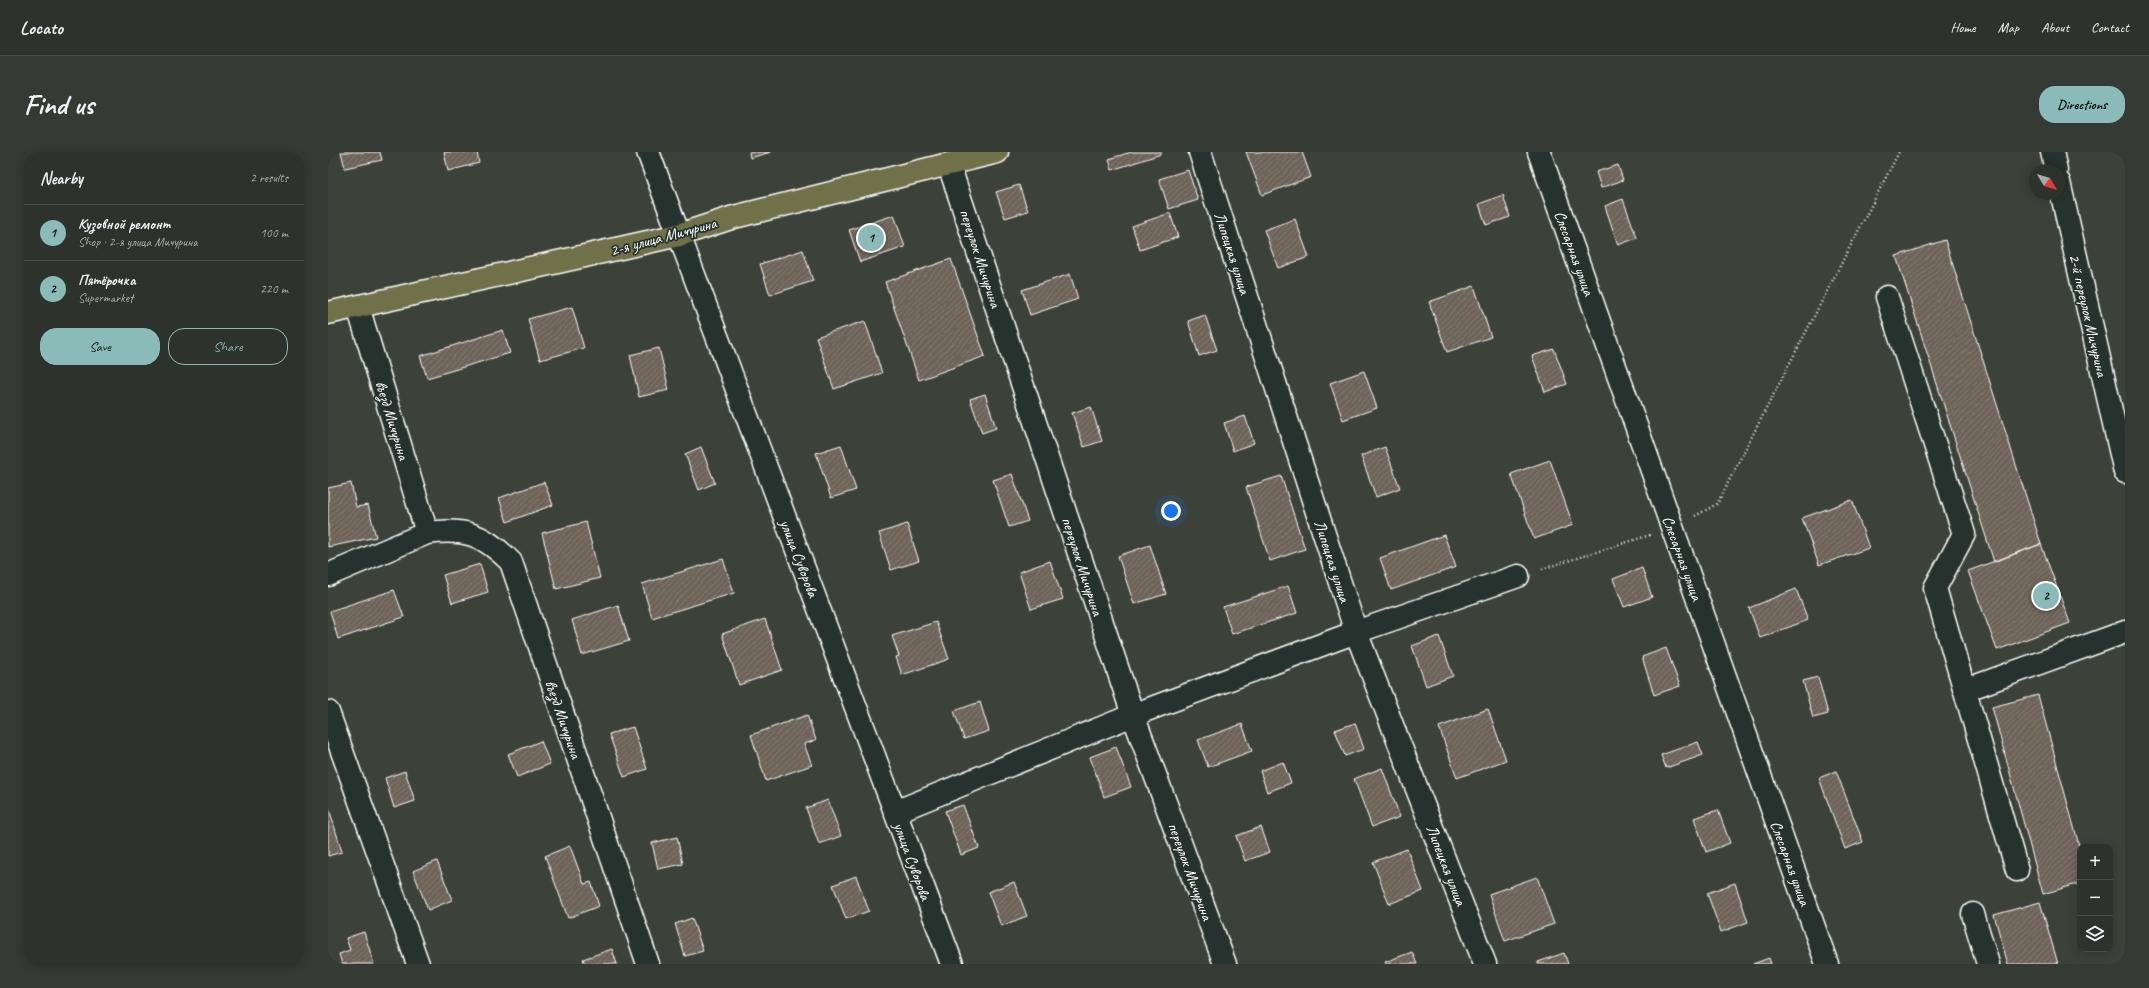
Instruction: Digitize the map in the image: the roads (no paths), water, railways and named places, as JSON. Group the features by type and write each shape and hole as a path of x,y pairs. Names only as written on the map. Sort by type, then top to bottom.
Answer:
{"main road":[{"name":"2-я улица Мичурина","path":"328,313 679,235 734,217 997,152"}],"street":[{"name":"улица Суворова","path":"648,152 952,964"},
{"name":"Липецкая улица","path":"1200,152 1356,632 1485,964"},
{"name":"Слесарная улица","path":"1539,152 1827,964"},
{"path":"2052,152 2055,164"},
{"name":"переулок Мичурина","path":"949,165 1133,716 1225,964"},
{"name":"2-й переулок Мичурина","path":"2064,200 2116,394 2125,472"},
{"path":"1887,297 1964,534 1935,588 2017,870"},
{"name":"въезд Мичурина","path":"358,307 427,533"},
{"name":"въезд Мичурина","path":"328,575 427,533 451,530 473,535 493,545 511,562 648,964"},
{"path":"895,812 1133,716 1356,632 1518,576"},
{"path":"1965,690 2125,632"},
{"path":"328,712 418,964"},
{"path":"1973,914 1988,964"}],"place":[{"name":"Кузовной ремонт","path":"871,238"},
{"name":"Пятёрочка","path":"2046,596"}]}
